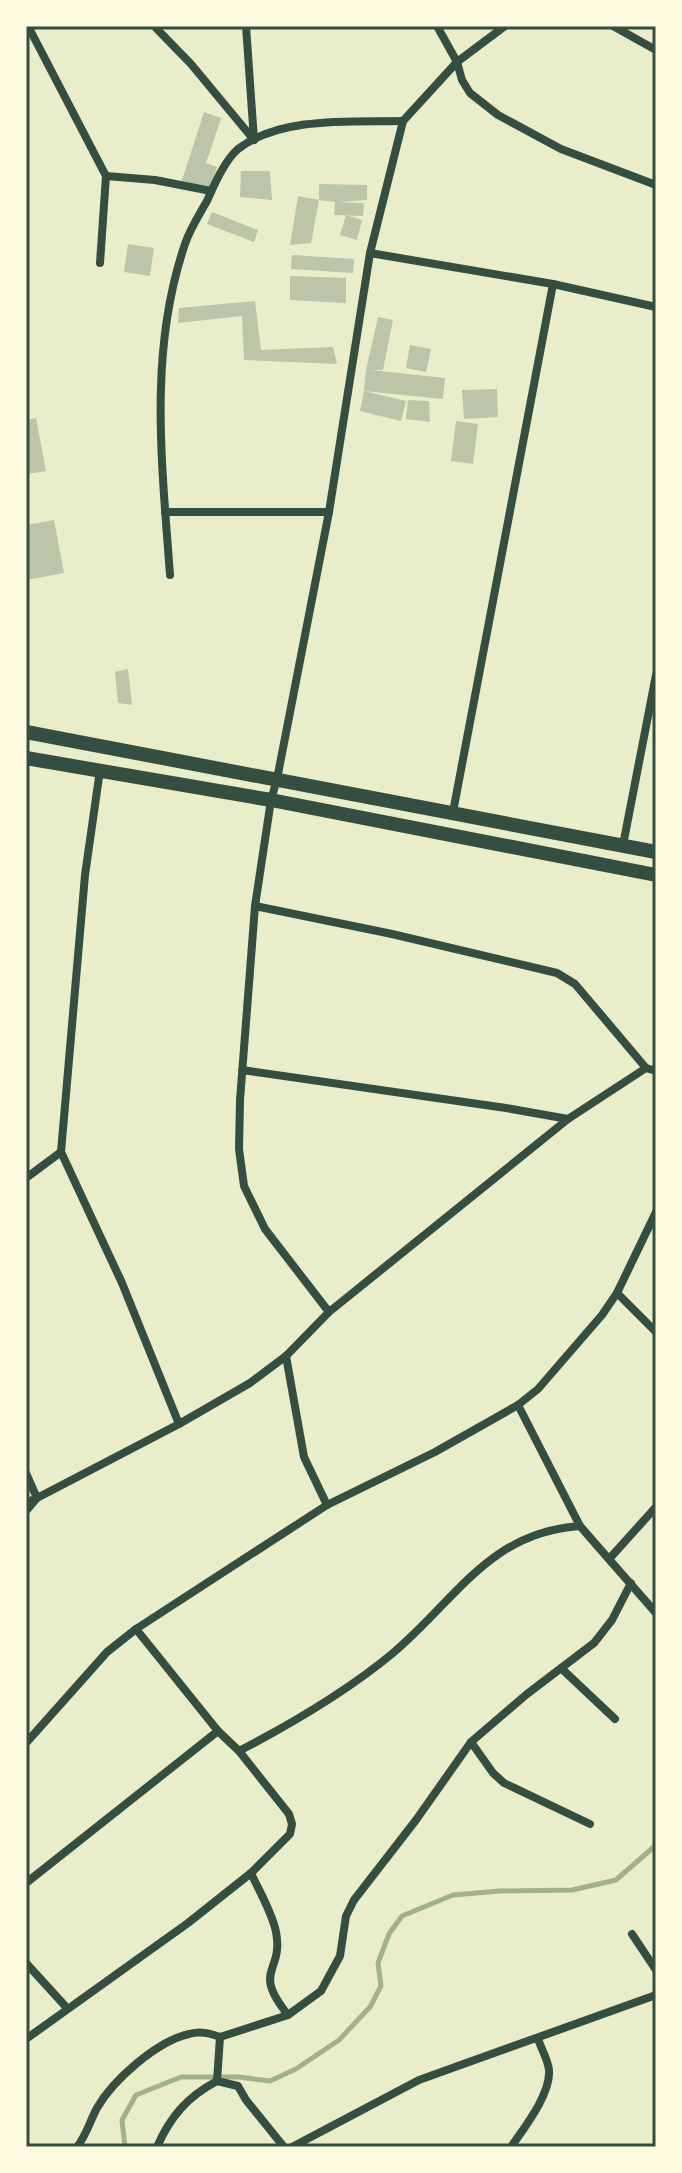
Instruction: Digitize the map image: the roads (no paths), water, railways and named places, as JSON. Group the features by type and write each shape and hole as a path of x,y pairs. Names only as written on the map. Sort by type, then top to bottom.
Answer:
{"main road":[{"path":"26,732 656,852"},
{"path":"26,758 271,800 656,875"}],"street":[{"path":"28,26 106,176 100,263"},
{"path":"154,26 191,64 254,140"},
{"path":"246,26 254,140"},
{"path":"437,26 470,93 498,115 561,149 656,185"},
{"path":"329,1312 265,1229 244,1186 239,1149 242,1070 255,906 271,800 329,512 370,253 403,121 457,62 505,26"},
{"path":"613,26 656,50"},
{"path":"170,575 160,456 163,336 185,243 211,191 236,151 254,140 307,122 403,121"},
{"path":"106,176 155,180 211,191"},
{"path":"370,253 553,284 656,307"},
{"path":"453,812 553,284"},
{"path":"165,512 329,512"},
{"path":"623,845 656,675"},
{"path":"100,770 85,875 61,1152 122,1283 179,1424"},
{"path":"255,906 557,973 575,984 646,1068 656,1071"},
{"path":"26,1503 179,1424 250,1383 286,1356 329,1312 568,1119 646,1068"},
{"path":"242,1070 568,1119"},
{"path":"26,1178 61,1152"},
{"path":"26,1743 107,1652 136,1629 327,1505 435,1452 518,1405 538,1389 578,1345 617,1293 656,1212"},
{"path":"617,1293 656,1332"},
{"path":"286,1356 304,1457 327,1505"},
{"path":"518,1405 580,1526 656,1613"},
{"path":"26,1473 37,1498"},
{"path":"26,1511 37,1498"},
{"path":"610,1558 656,1507"},
{"path":"239,1751 327,1701 394,1652 470,1575 502,1551 539,1533 580,1526"},
{"path":"77,2147 98,2106 132,2067 161,2047 187,2034 205,2032 220,2037 288,2015 321,1991 340,1956 346,1916 354,1900 471,1742 594,1643 612,1620 631,1583"},
{"path":"26,2039 188,1923 251,1873 290,1834 292,1824 289,1814 136,1629"},
{"path":"562,1669 615,1719"},
{"path":"26,1883 218,1731"},
{"path":"471,1742 504,1783 590,1824"},
{"path":"251,1873 276,1931 276,1952 268,1984 288,2015"},
{"path":"632,1934 656,1970"},
{"path":"26,1963 67,2008"},
{"path":"292,2147 419,2080 656,1995"},
{"path":"217,2081 220,2037"},
{"path":"511,2147 537,2108 547,2083 549,2070 538,2039"},
{"path":"157,2147 180,2107 192,2095 217,2081 238,2086 284,2147"}],"waterway":[{"path":"125,2147 122,2120 136,2095 181,2077 239,2077 270,2081 296,2069 339,2040 370,2007 381,1986 378,1963 389,1934 402,1916 453,1895 572,1890 616,1880 656,1845"}]}
